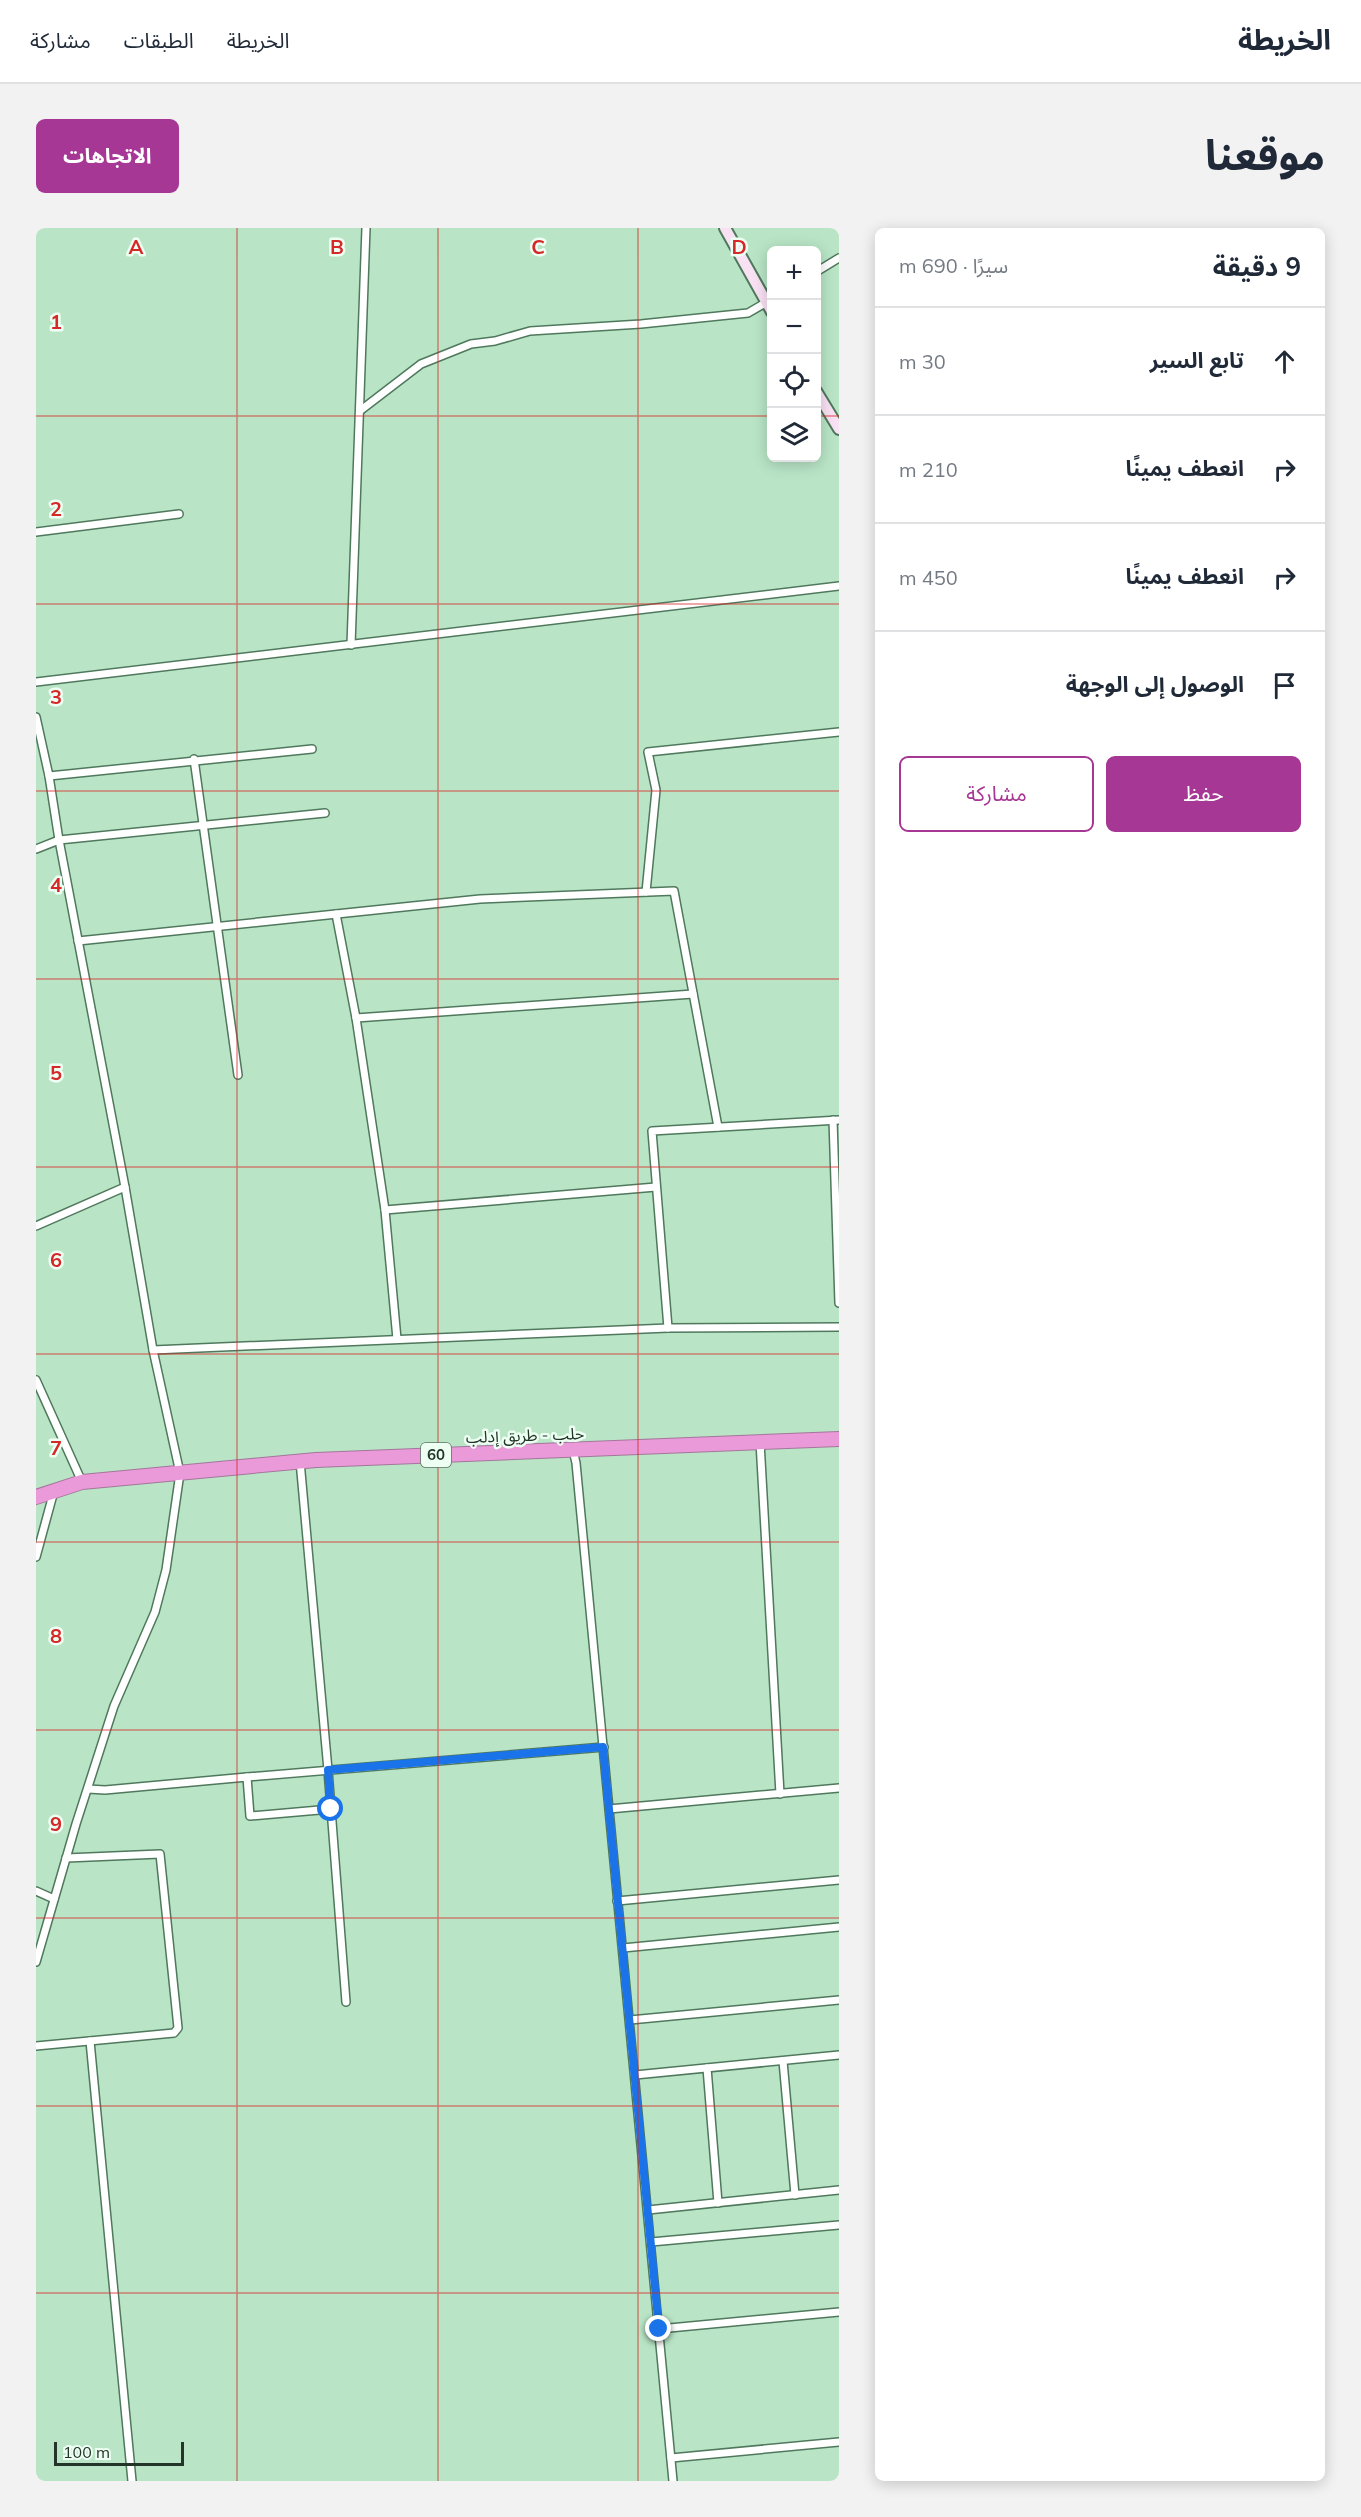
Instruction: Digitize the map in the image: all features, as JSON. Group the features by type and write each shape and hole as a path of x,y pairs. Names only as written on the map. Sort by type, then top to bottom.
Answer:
{"highway":[{"name":"حلب - طريق إدلب","path":"36,1497 82,1482 300,1461 839,1439"}],"street":[{"path":"351,645 366,228"},
{"path":"725,228 768,300"},
{"path":"821,269 839,258"},
{"path":"361,410 421,364 471,344 495,341 530,331 641,324 748,313 767,305"},
{"path":"821,399 839,429"},
{"path":"36,532 178,514"},
{"path":"36,682 839,586"},
{"path":"36,717 125,1187 153,1350 180,1473 166,1570 155,1612 114,1706 36,1962"},
{"path":"646,892 656,790 648,752 839,732"},
{"path":"49,776 194,759 312,749"},
{"path":"194,759 238,1075"},
{"path":"36,849 58,840 205,827 325,813"},
{"path":"78,941 480,899 674,891 718,1127"},
{"path":"336,914 356,1018 385,1210 397,1339"},
{"path":"356,1018 693,994"},
{"path":"668,1328 652,1131 836,1120 839,1303"},
{"path":"36,1226 125,1187"},
{"path":"385,1210 656,1187"},
{"path":"153,1350 668,1328 839,1327"},
{"path":"36,1380 82,1482"},
{"path":"760,1443 780,1794"},
{"path":"573,1450 674,2481"},
{"path":"300,1461 346,2002"},
{"path":"36,1557 54,1491"},
{"path":"87,1789 105,1790 603,1747"},
{"path":"247,1777 250,1816 331,1809"},
{"path":"609,1809 839,1788"},
{"path":"36,2046 174,2033 178,2028 160,1854 66,1858"},
{"path":"617,1901 839,1880"},
{"path":"36,1891 54,1899"},
{"path":"623,1948 839,1927"},
{"path":"630,2020 839,2000"},
{"path":"90,2041 132,2481"},
{"path":"635,2075 839,2055"},
{"path":"783,2061 795,2195"},
{"path":"707,2068 718,2203"},
{"path":"648,2210 839,2190"},
{"path":"651,2242 839,2225"},
{"path":"659,2329 839,2312"},
{"path":"671,2458 839,2442"}],"route":[{"path":"331,1809 328,1770 603,1747 659,2329"}]}
